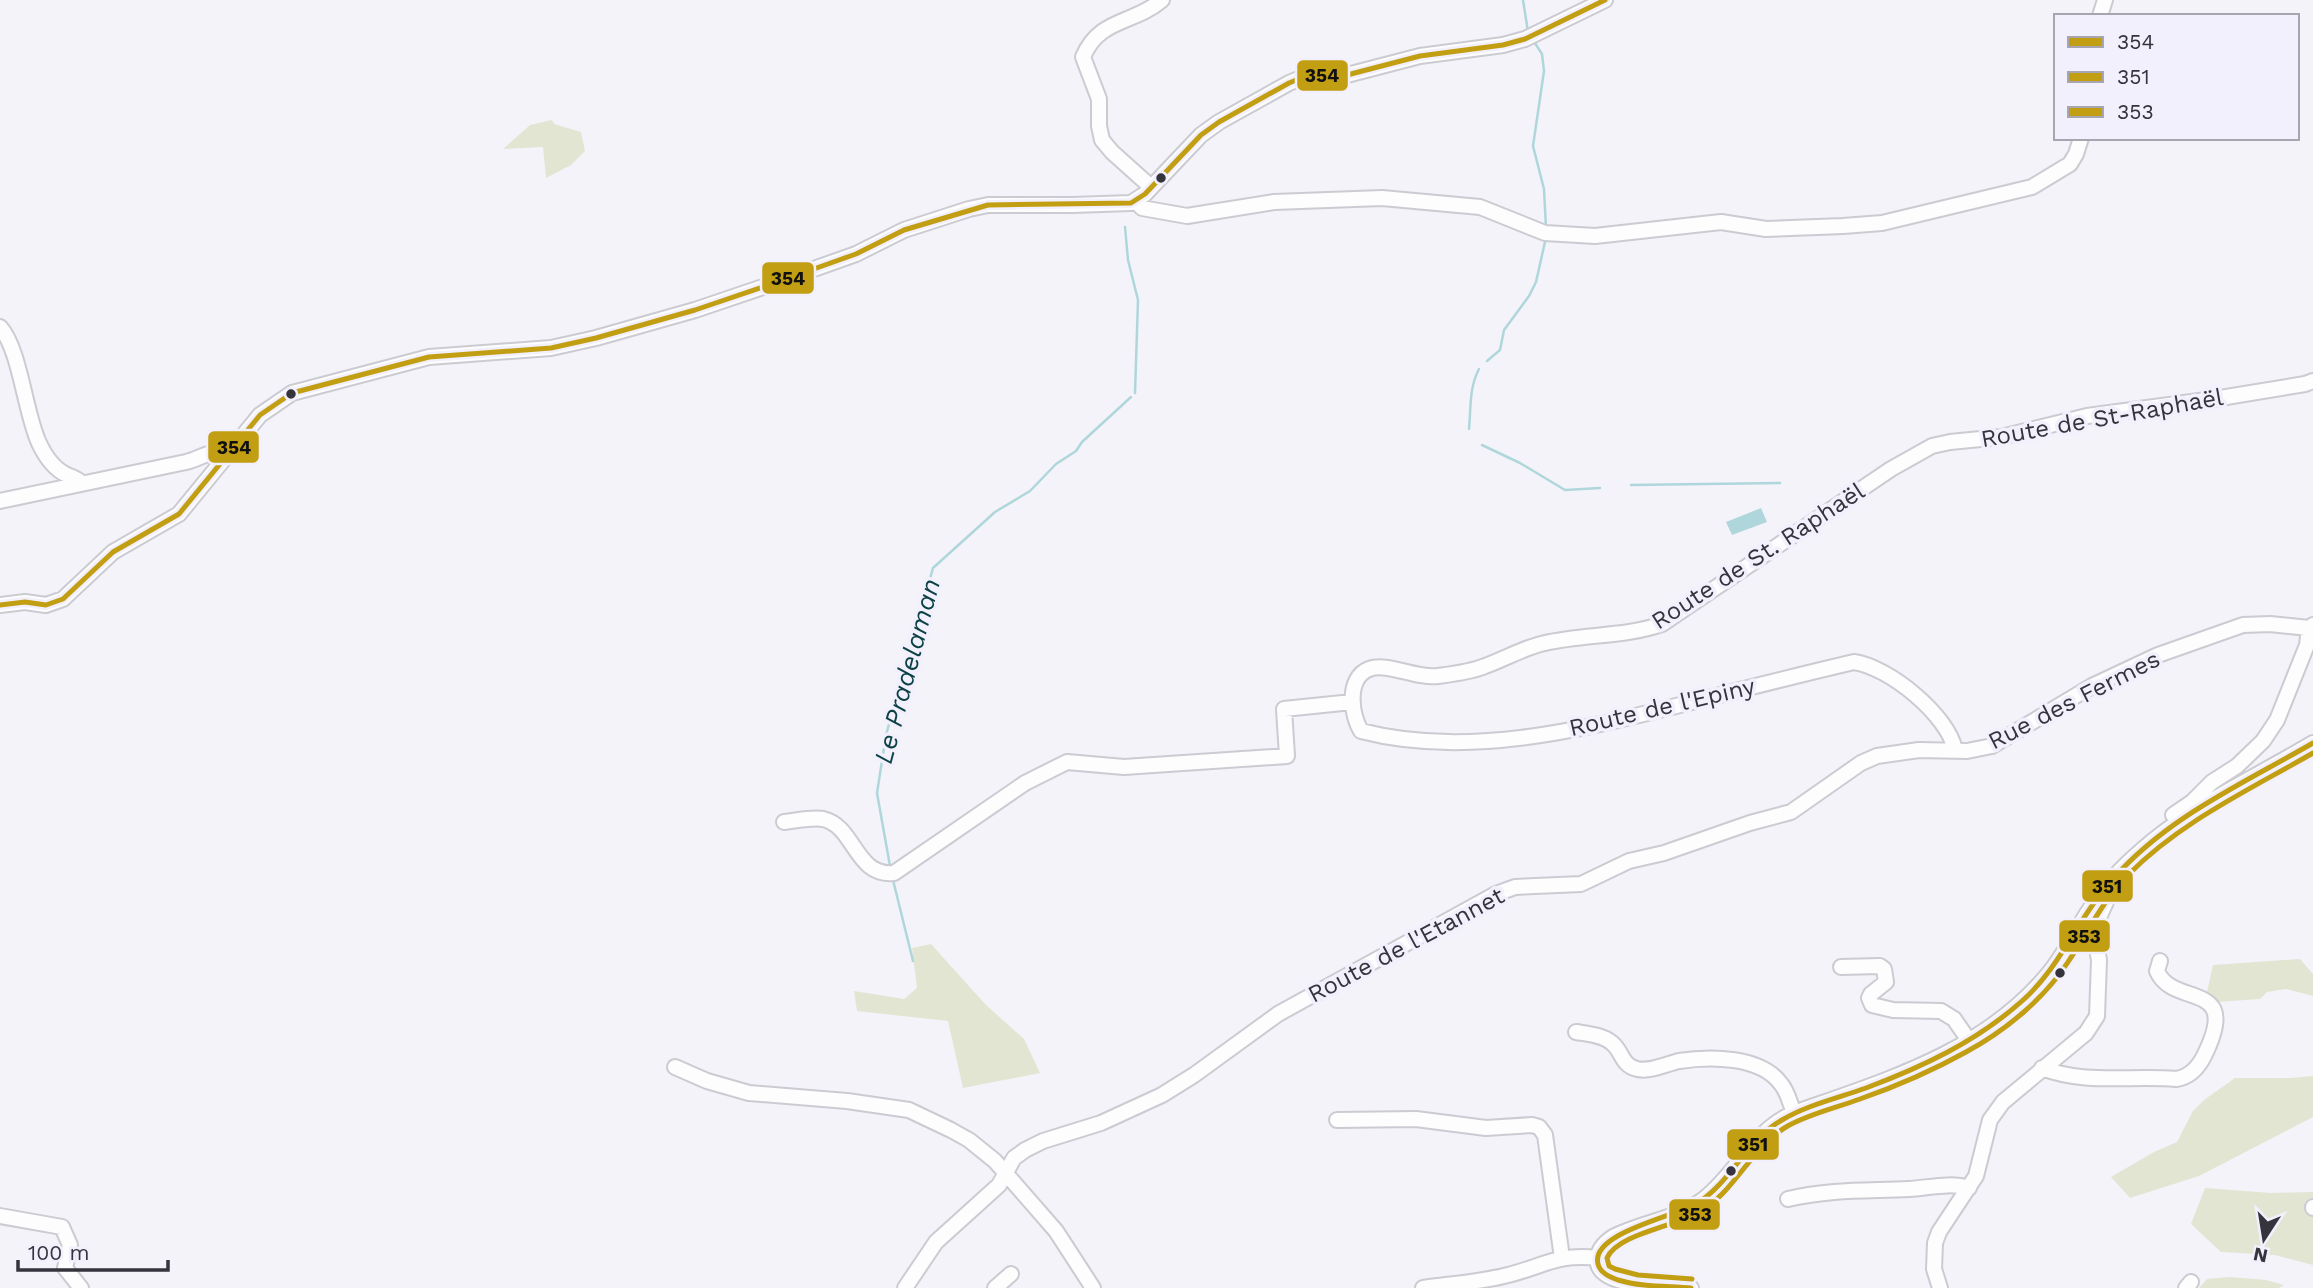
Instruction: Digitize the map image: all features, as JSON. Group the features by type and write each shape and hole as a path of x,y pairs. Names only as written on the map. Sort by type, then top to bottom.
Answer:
{"street":[{"path":"1151,187 1102,140 1099,99 1083,57 1089,44 1099,33 1162,0"},
{"path":"0,605 25,602 46,605 64,599 113,552 179,514 260,415 274,403 302,389 429,357 551,348 596,338 695,310 766,286 856,254 905,230 969,208 988,205 1073,205 1135,201 1201,135 1266,96 1306,76 1347,75 1400,60 1490,48 1530,36 1605,0"},
{"path":"1135,201 1142,208 1187,216 1274,202 1382,198 1480,207 1545,233 1595,236 1721,222 1766,229 1882,222 2032,187 2070,164 2080,140"},
{"path":"0,327 6,334 14,358 38,442 55,468 81,483"},
{"name":"Route de St-Raphaël","path":"1932,446 2001,436 2087,416 2214,399 2313,381"},
{"name":"Route de St. Raphaël","path":"1352,702 1358,678 1369,669 1387,668 1435,677 1481,668 1545,643 1646,630 1662,624 1891,469 1932,446"},
{"path":"0,501 186,462 214,452 227,456"},
{"name":"Rue des Fermes","path":"1955,750 1978,750 1992,746 2130,666 2233,627 2257,624 2311,626"},
{"path":"2160,835 2157,828 2161,823 2192,802 2212,782 2237,766 2263,741 2277,720 2307,645 2311,626"},
{"name":"Route de l'Epiny","path":"1352,702 1355,722 1361,731 1385,738 1466,742 1523,739 1627,718 1854,662 1880,670 1914,695 1948,730 1955,750"},
{"path":"784,822 813,819 831,822 839,828 867,866 881,873 894,873 1025,783 1067,762 1124,766 1287,756 1284,709 1352,702"},
{"path":"1691,1288 1620,1286 1603,1276 1598,1258 1601,1248 1613,1237 1684,1211 1702,1200 1766,1130 1794,1114 1924,1065 1970,1042 2009,1013 2040,983 2109,883 2131,859 2179,821 2313,743"},
{"name":"Route de l'Etannet","path":"905,1288 936,1242 992,1192 1014,1158 1025,1150 1043,1141 1101,1122 1162,1095 1278,1014 1496,894 1515,887 1581,884 1629,861 1664,853 1750,823 1791,812 1861,763 1877,756 1919,750 1955,750"},
{"path":"1940,1288 1934,1269 1935,1243 1953,1209 1976,1176 1990,1120 2003,1102 2087,1032 2095,1021 2098,960 2095,934 2110,892 2109,883"},
{"path":"2042,1068 2076,1077 2116,1079 2176,1079 2195,1070 2205,1054 2211,1036 2216,1019 2214,1008 2204,999 2163,981 2157,971 2160,961"},
{"path":"1841,967 1881,967 1884,969 1886,982 1871,994 1869,998 1872,1005 1893,1010 1941,1011 1954,1019 1970,1042"},
{"path":"1576,1032 1608,1040 1618,1049 1625,1063 1636,1069 1695,1059 1755,1065 1773,1074 1780,1082 1794,1114"},
{"path":"675,1067 707,1081 749,1093 847,1101 909,1110 969,1140 995,1161 1062,1238 1093,1288"},
{"path":"1336,1120 1406,1119 1486,1128 1532,1125 1539,1127 1545,1135 1562,1258"},
{"path":"1788,1199 1833,1190 1893,1190 1957,1185 1969,1188"},
{"path":"0,1216 62,1227 70,1245 65,1268 80,1288"},
{"path":"1423,1288 1506,1276 1562,1258 1598,1258"},
{"path":"995,1288 1011,1274"}],"green space":[{"path":"552,120 554,124 581,132 585,151 571,165 546,178 543,147 503,149 530,125"},
{"path":"931,944 986,1005 1024,1039 1040,1073 963,1088 948,1021 857,1011 854,991 904,999 917,988 912,948"},
{"path":"2300,959 2313,974 2313,996 2286,989 2267,992 2260,999 2217,1002 2207,992 2213,965"},
{"path":"2313,1076 2313,1117 2199,1176 2130,1198 2111,1177 2177,1142 2193,1111 2235,1078"},
{"path":"2205,1188 2271,1193 2313,1192 2313,1265 2275,1255 2221,1252 2191,1224"},
{"path":"2230,1277 2266,1280 2284,1285 2279,1288 2199,1288 2207,1279"}],"water":[{"path":"1761,508 1767,522 1732,535 1726,522"}],"waterway":[{"path":"1523,0 1528,32"},
{"path":"1533,40 1542,54 1544,71 1533,146 1544,189 1546,228"},
{"name":"Le Pradelaman","path":"1125,227 1128,260 1138,300 1135,393"},
{"path":"1487,361 1500,350 1504,330 1536,282 1545,242"},
{"path":"1469,429 1472,391 1479,369"},
{"name":"Le Pradelaman","path":"890,866 877,793 886,735 933,568 995,512 1030,491 1131,397"},
{"path":"1482,445 1520,463 1565,490 1600,488"},
{"path":"1631,485 1780,483"},
{"name":"Le Pradelaman","path":"893,880 913,961"}],"transit line":[{"name":"354","path":"0,605 25,602 46,605 63,599 113,552 179,514 260,415 292,393 429,357 551,348 596,338 695,310 766,286 856,254 904,230 988,205 1131,203 1145,194 1201,135 1289,83 1306,76 1347,75 1420,56 1503,45 1525,39 1605,0"},
{"name":"351","path":"1691,1288 1618,1280 1601,1270 1598,1264 1599,1253 1607,1243 1620,1235 1696,1204 1719,1185 1769,1128 1782,1120 1812,1106 1908,1071 1948,1052 1986,1029 2036,988 2101,894 2134,857 2157,837 2207,803 2313,743"},
{"name":"353","path":"1692,1279 1638,1275 1609,1266 1607,1258 1613,1250 1634,1237 1700,1212 1723,1193 1763,1146 1786,1127 1914,1078 1981,1044 1995,1034 2023,1013 2047,989 2068,962 2111,895 2148,856 2216,808 2313,753"}]}
